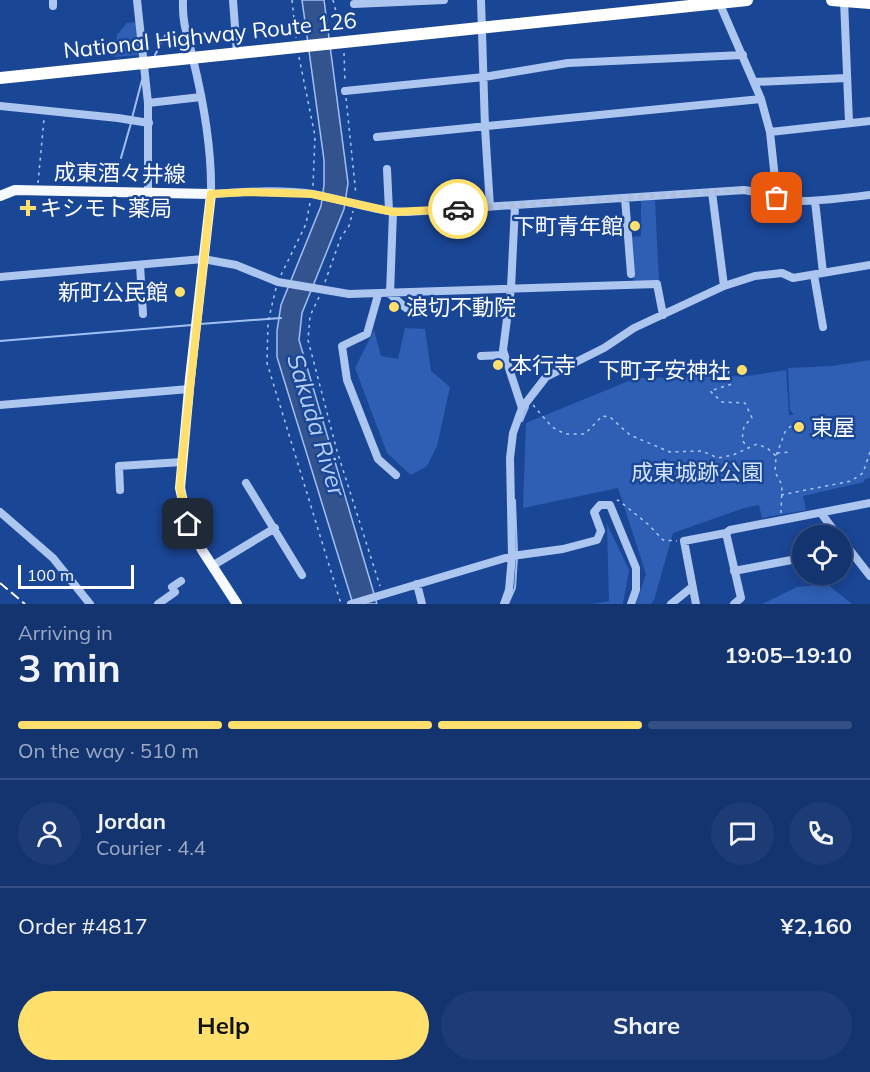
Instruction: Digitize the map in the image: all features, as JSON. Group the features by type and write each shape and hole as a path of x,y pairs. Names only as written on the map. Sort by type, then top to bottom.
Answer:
{"highway":[{"name":"National Highway Route 126","path":"0,78 482,29 718,1 747,0"},
{"path":"832,0 870,3"}],"main road":[{"name":"成東酒々井線","path":"0,196 15,190 211,194 180,488 188,524 235,604"}],"street":[{"path":"137,0 148,103 148,194"},
{"path":"183,0 184,28 193,58 210,143 211,194 249,192 312,194 391,212 744,190 788,201 814,201 870,195"},
{"path":"233,0 237,54"},
{"path":"354,4 444,0"},
{"path":"481,0 490,207"},
{"path":"844,0 849,122"},
{"path":"718,1 761,99 770,132 777,198"},
{"path":"345,91 484,77 568,63 743,55"},
{"path":"754,81 847,78"},
{"path":"148,103 201,97"},
{"path":"377,137 761,99"},
{"path":"0,106 149,123"},
{"path":"770,132 870,121"},
{"path":"387,169 391,212 390,294 406,308"},
{"path":"712,192 723,286"},
{"path":"625,198 631,274"},
{"path":"814,201 821,272 823,327"},
{"path":"515,206 511,288 503,350 522,408"},
{"path":"0,278 203,259 236,265 278,282 349,294 378,295 657,284 663,315"},
{"path":"140,265 143,314"},
{"path":"504,604 515,556 510,458 513,433 522,408 546,377 604,348 634,328 723,286 756,276 787,276 870,265"},
{"path":"378,295 367,334 342,345 347,380 378,459 396,475"},
{"path":"481,356 504,355"},
{"path":"0,405 189,388"},
{"path":"120,490 119,466 182,462"},
{"path":"246,483 302,575"},
{"path":"696,604 684,541 782,519 869,504"},
{"path":"351,604 515,556 563,549 597,540 601,531 594,512 600,505 610,505 636,568 636,590 631,604"},
{"path":"0,512 53,558 90,604"},
{"path":"821,513 830,525"},
{"path":"212,566 274,528"},
{"path":"726,533 741,598 734,604"},
{"path":"852,557 870,576"},
{"path":"734,571 792,560"},
{"path":"158,604 181,581"},
{"path":"417,584 422,604"},
{"path":"671,604 692,587"}],"path":[{"path":"292,0 297,48 315,136 312,194 306,224 278,282 268,322 267,363 341,604"},
{"path":"333,0 344,43 345,91 357,190 349,226 341,237 322,291 310,316 308,340 337,451 383,594"},
{"path":"37,191 44,112"},
{"path":"729,371 728,375 732,384 710,391 722,402 745,403 752,418 744,426 742,440 748,449"},
{"path":"532,404 552,427 565,434 585,434 602,416 610,417 630,435 670,452 702,451 718,458 733,455 757,444 776,455 790,452"},
{"path":"782,519 780,505 782,485 775,472 776,455 785,432 791,426"},
{"path":"781,495 851,481 863,473 870,452"},
{"path":"610,505 618,500 649,525 663,540 684,541"}],"green space":[{"path":"136,22 138,55 115,57 117,35 127,23"},
{"path":"655,200 659,282 634,283 630,237 641,236 641,201"},
{"path":"405,328 425,329 431,371 450,387 437,446 427,466 411,475 387,453 355,368 374,330 381,356 398,359"},
{"name":"成東城跡公園","path":"870,360 870,478 865,479 864,482 803,496 806,510 762,518 759,505 673,533 651,604 636,604 646,574 618,488 523,508 526,423 636,378 747,376 786,370 789,415 794,415 790,410 788,368 832,366"},
{"path":"607,524 629,570 623,604 592,604 609,601"},
{"path":"828,585 852,604 762,604 797,587"}],"water":[{"name":"Sakuda River","path":"302,0 324,0 348,183 344,209 302,313 299,340 377,604 353,604 277,357 277,331 281,305 321,206 324,185 324,160"}],"waterway":[{"path":"155,55 166,34"},
{"path":"132,118 142,80"},
{"path":"121,158 131,123"},
{"path":"200,324 281,318"},
{"path":"0,341 192,325"},
{"path":"522,421 528,407"},
{"path":"515,500 517,552"},
{"path":"508,604 515,588 517,557"}],"railway":[{"path":"0,583 25,604"}],"way so far":[{"path":"458,209 744,190 777,198"}],"place":[{"name":"キシモト薬局","path":"28,208"},
{"name":"下町青年館","path":"635,226"},
{"name":"新町公民館","path":"180,292"},
{"name":"浪切不動院","path":"394,307"},
{"name":"本行寺","path":"498,365"},
{"name":"下町子安神社","path":"742,370"},
{"name":"東屋","path":"799,427"}],"route":[{"path":"188,524 180,488 211,194 285,192 312,194 393,212 458,209"}]}
